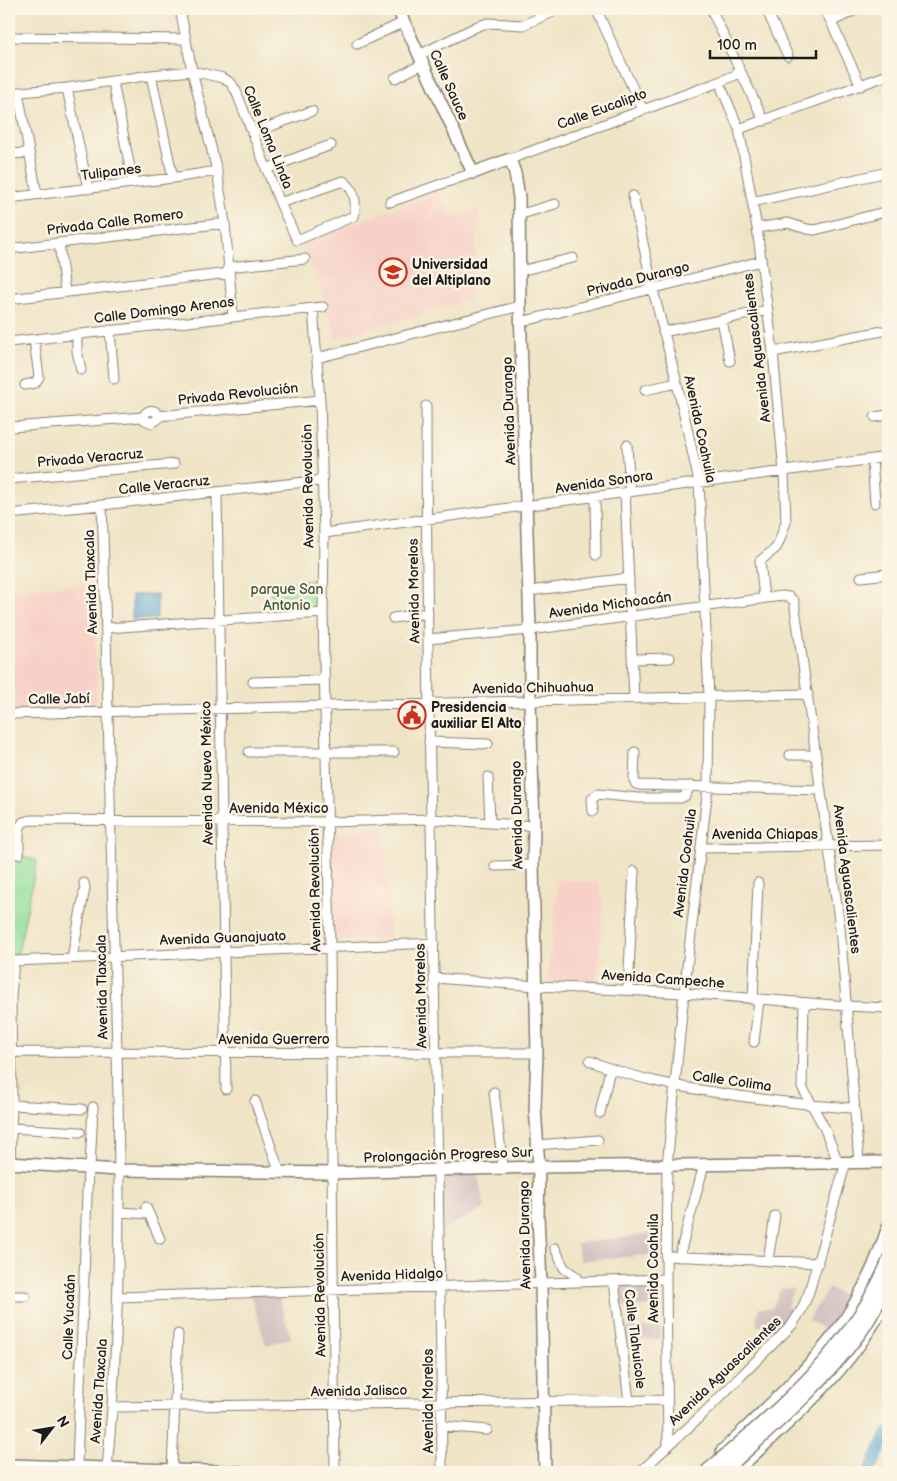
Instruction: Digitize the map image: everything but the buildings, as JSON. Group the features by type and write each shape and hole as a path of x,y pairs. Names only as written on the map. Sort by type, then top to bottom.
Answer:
{"main road":[{"path":"707,1471 782,1404 815,1372 838,1346 857,1321 884,1257"},
{"path":"722,1472 837,1362 860,1332 888,1284"}],"street":[{"path":"180,9 192,71 217,172 225,222 233,316"},
{"name":"Calle Sauce","path":"398,9 473,173"},
{"path":"395,78 421,59 478,26 488,23 523,25 560,9"},
{"path":"596,9 643,110"},
{"path":"711,9 764,121"},
{"path":"766,9 788,56"},
{"path":"825,9 861,86"},
{"path":"831,22 857,9"},
{"path":"357,44 404,22"},
{"path":"9,37 186,39"},
{"path":"37,194 29,153 13,93 67,88 151,75 192,71"},
{"name":"Calle Loma Linda","path":"192,71 223,78 231,83 236,91 266,169 280,203 297,240 354,216 356,208 355,199 349,184 343,180 280,203"},
{"name":"Calle Eucalipto","path":"473,173 740,73"},
{"path":"151,75 173,178"},
{"path":"739,129 888,75"},
{"path":"113,82 133,183"},
{"path":"67,88 88,189"},
{"name":"Avenida Aguascalientes","path":"722,89 739,129 757,228 773,352 784,472 786,522 780,542 776,548 760,561 764,598"},
{"path":"252,133 312,111"},
{"path":"266,169 331,145"},
{"path":"9,154 29,153"},
{"name":"Avenida Durango","path":"510,159 515,173 519,197 520,306 527,506 534,826 533,865 537,1053 535,1107 539,1167 538,1216 544,1472"},
{"name":"Tulipanes","path":"9,198 217,172"},
{"path":"752,202 888,172"},
{"path":"390,202 473,173"},
{"name":"Avenida Coahuila","path":"633,196 653,290 677,383 699,482 709,697 708,787 684,993 667,1166 666,1400 668,1445"},
{"path":"518,215 555,204"},
{"path":"757,228 788,223 815,230 888,211"},
{"name":"Privada Calle Romero","path":"9,249 225,222"},
{"path":"59,243 65,292"},
{"path":"9,299 306,258"},
{"path":"520,271 573,258"},
{"name":"Privada Durango","path":"521,322 653,290 761,261"},
{"path":"316,358 520,306"},
{"name":"Calle Domingo Arenas","path":"9,342 318,307"},
{"name":"Avenida Revolución","path":"318,307 316,358 320,400 324,533 324,680 330,948 335,1472"},
{"path":"664,332 768,310"},
{"path":"722,320 730,360"},
{"path":"110,330 114,379"},
{"path":"773,352 888,330"},
{"path":"77,334 77,351 81,370"},
{"path":"25,385 38,380 39,377 34,339"},
{"path":"645,390 677,383"},
{"name":"Privada Revolución","path":"12,427 143,417 148,411 152,410 159,416 320,400"},
{"name":"Avenida Morelos","path":"426,406 428,704 439,1170 442,1472"},
{"path":"875,417 888,415"},
{"path":"627,445 629,578 634,699"},
{"name":"Avenida Sonora","path":"324,533 888,457"},
{"path":"872,460 875,503"},
{"name":"Privada Veracruz","path":"9,479 174,464"},
{"name":"Calle Veracruz","path":"9,514 102,506 322,480"},
{"name":"Avenida Nuevo México","path":"217,493 226,1089"},
{"path":"595,497 596,555"},
{"name":"Avenida Tlaxcala","path":"102,506 110,712 120,1212 119,1298 113,1407 107,1468"},
{"path":"861,577 888,574"},
{"path":"529,591 629,578"},
{"name":"Avenida Michoacán","path":"428,639 530,630 764,598 789,596 794,601"},
{"name":"Avenida Aguascalientes","path":"794,601 840,927 853,1108 859,1162"},
{"path":"107,628 324,613"},
{"path":"393,618 428,613"},
{"path":"633,659 670,658"},
{"path":"253,682 324,680"},
{"name":"Avenida Chihuahua","path":"110,712 808,694"},
{"name":"Calle Jabí","path":"9,714 110,712"},
{"path":"429,742 488,744"},
{"path":"249,752 394,752"},
{"path":"636,752 634,780 636,784 821,790"},
{"path":"790,755 816,755"},
{"path":"488,777 490,823"},
{"path":"593,812 592,799 598,794 638,798 681,798 685,796 690,786"},
{"name":"Avenida México","path":"9,852 19,854 19,829 23,822 31,820 328,822 431,819 534,826"},
{"name":"Avenida Chiapas","path":"701,848 888,845"},
{"path":"495,866 533,865"},
{"path":"628,990 634,870"},
{"path":"72,958 86,888 84,883"},
{"path":"754,1042 758,883"},
{"name":"Avenida Guanajuato","path":"10,997 14,961 434,943"},
{"name":"Avenida Campeche","path":"435,978 888,1008"},
{"path":"9,1163 12,1105 10,997"},
{"path":"804,1003 802,1087 842,1162"},
{"name":"Avenida Guerrero","path":"10,1052 537,1053"},
{"name":"Calle Colima","path":"590,1060 610,1069 675,1087 813,1106 853,1108"},
{"path":"600,1113 610,1069"},
{"path":"494,1092 502,1168"},
{"path":"255,1101 280,1173"},
{"path":"12,1105 82,1109"},
{"name":"Calle Yucatán","path":"77,1466 93,1107"},
{"path":"11,1128 80,1132"},
{"path":"537,1144 598,1140"},
{"name":"Avenida Aguascalientes","path":"640,1472 706,1412 792,1325 802,1309 818,1263 842,1162"},
{"name":"Prolongación Progreso Sur","path":"9,1163 118,1170 331,1173 539,1167 888,1162"},
{"path":"679,1257 704,1165"},
{"path":"120,1212 148,1211 160,1239"},
{"path":"768,1260 775,1216"},
{"path":"707,1471 718,1454 795,1378 834,1335 884,1257 888,1227"},
{"path":"555,1248 564,1268 577,1277 579,1282"},
{"path":"667,1256 818,1263"},
{"path":"884,1257 888,1268"},
{"name":"Avenida Hidalgo","path":"119,1298 666,1280"},
{"name":"Calle Tlahuicole","path":"614,1281 629,1400"},
{"path":"858,1297 864,1294 876,1295 883,1309"},
{"path":"9,1296 25,1296"},
{"path":"735,1472 816,1397 854,1352 883,1309 888,1297"},
{"path":"172,1469 178,1334"},
{"name":"Avenida Jalisco","path":"113,1407 666,1400"},
{"path":"442,1426 487,1430"},
{"path":"9,1465 239,1472"},
{"path":"886,1472 888,1468"}],"shaded area":[{"name":"Universidad del Altiplano","path":"438,192 451,217 480,210 470,300 336,338 326,304 302,243"},
{"path":"93,583 97,709 14,711 9,657 9,591"},
{"path":"384,828 390,938 334,941 330,833"},
{"path":"558,879 599,883 603,905 596,986 547,982"},
{"path":"477,1172 485,1208 442,1230 441,1174"},
{"path":"659,1232 660,1254 580,1261 577,1244"},
{"path":"660,1280 660,1306 618,1307 616,1283"},
{"path":"781,1288 794,1289 786,1307 794,1308 780,1327 756,1326 758,1308 772,1308"},
{"path":"829,1288 847,1298 825,1330 808,1320"},
{"path":"277,1292 291,1338 266,1345 250,1293"},
{"path":"661,1327 661,1339 622,1340 620,1328"}],"green space":[{"name":"parque San Antonio","path":"315,580 316,611 273,613 271,583"},
{"path":"9,853 19,854 37,861 18,953 9,953"}],"water":[{"path":"157,594 157,619 132,619 132,595"}],"waterway":[{"path":"869,1472 888,1433"}],"place":[{"name":"Universidad del Altiplano","path":"393,272"},
{"name":"Presidencia auxiliar El Alto","path":"412,715"}]}
